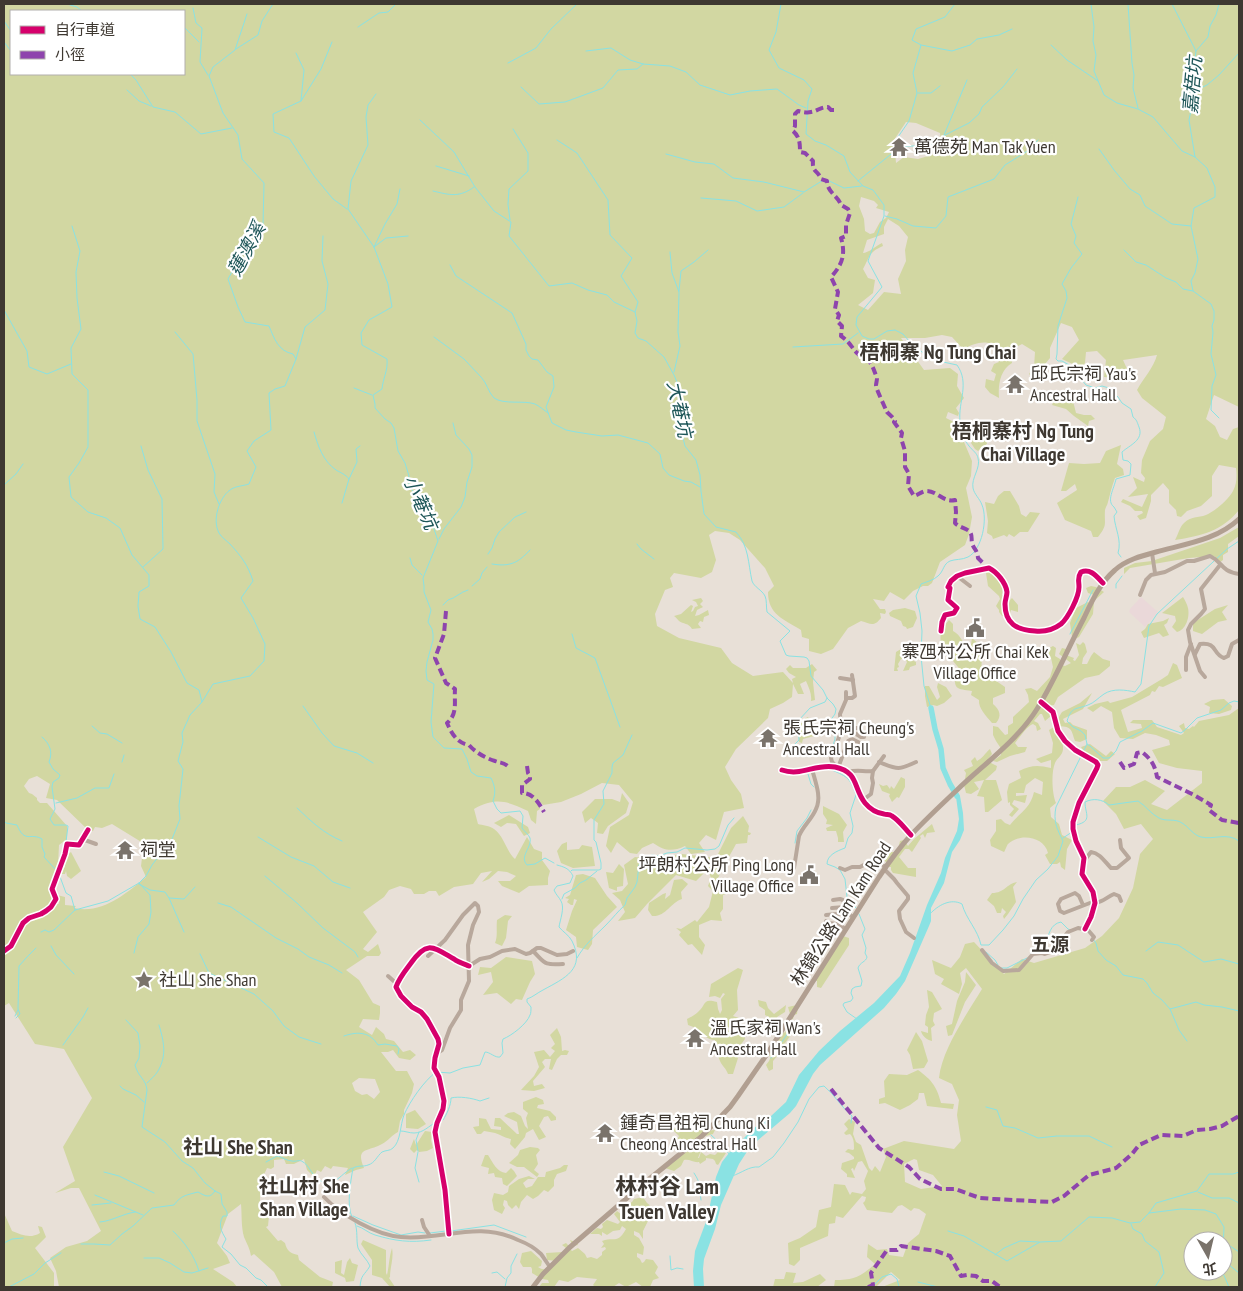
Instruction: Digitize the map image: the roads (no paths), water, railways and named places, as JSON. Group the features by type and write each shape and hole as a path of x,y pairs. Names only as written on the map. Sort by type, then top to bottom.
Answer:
{"main road":[{"name":"林錦公路 Lam Kam Road","path":"533,1287 550,1267 648,1180 701,1137 730,1107 767,1054 859,907 911,834 1017,734 1029,720 1041,702 1096,594 1112,572 1122,564 1136,558 1212,536 1228,528 1239,519"}],"street":[{"path":"1152,553 1155,573"},
{"path":"1140,595 1146,580 1151,575 1165,572 1188,561 1210,556 1226,570 1239,574"},
{"path":"1205,677 1200,672 1188,632 1189,628 1205,609 1201,589 1217,561"},
{"path":"941,631 944,615 953,614 957,608 947,599 950,588 948,587 957,576 965,573 989,568 993,570 1003,581 1007,592 1005,601 1006,612 1009,618 1014,625 1024,630 1047,631 1064,622 1070,614 1079,588 1078,577 1082,572 1091,572 1103,583"},
{"path":"957,576 970,586"},
{"path":"1195,654 1200,644 1208,644 1222,658 1226,657 1231,645 1239,640"},
{"path":"1186,670 1186,657 1191,644"},
{"path":"840,678 852,677 855,696 846,698"},
{"path":"836,767 832,762 832,758 841,732 840,714 846,698 846,692"},
{"path":"1041,702 1052,711 1060,734 1068,745 1098,765 1078,803 1073,822 1074,836 1084,862"},
{"path":"841,732 857,728"},
{"path":"848,729 864,737"},
{"path":"836,767 848,741 852,740 862,744"},
{"path":"862,800 871,794 873,771 884,756"},
{"path":"879,762 898,769 916,762"},
{"path":"782,770 788,773 795,773 827,766 836,767 848,772 854,779 862,800 868,807 876,812 892,816 911,834"},
{"path":"794,868 799,836 818,803 818,794 812,769"},
{"path":"848,772 859,770 873,771"},
{"path":"4,951 11,946 23,923 51,907 56,899 52,889 67,844 79,845 88,830"},
{"path":"82,839 96,844"},
{"path":"1085,929 1095,902 1093,892 1082,874 1084,862 1091,852 1095,852 1111,868 1117,868 1129,858 1121,848 1120,840"},
{"path":"840,868 845,870 852,867 860,867 874,860 885,868 908,896 908,899 900,909 899,915 904,929 914,938"},
{"path":"1083,905 1079,896 1074,893 1061,899 1058,904 1060,911 1064,913 1083,905 1102,902 1114,894 1119,896 1122,901"},
{"path":"833,900 842,899 847,913"},
{"path":"428,956 445,940 475,903 480,910 468,945 470,979 461,1000 461,1010 450,1028 442,1050 436,1054"},
{"path":"832,908 845,906"},
{"path":"470,910 478,917"},
{"path":"826,915 847,913 854,916"},
{"path":"826,921 838,924 846,929"},
{"path":"982,950 987,958 1003,971 1019,970 1033,954 1045,954 1053,950 1068,932 1078,928 1085,929 1094,937 1092,940"},
{"path":"449,1234 444,1180 436,1134 437,1122 443,1110 444,1101 438,1074 434,1070 434,1058 439,1044 438,1038 421,1012 412,1007 396,989 400,977 420,952 426,948 435,949 469,966"},
{"path":"469,966 480,959 490,957 502,951 517,949 526,954 541,948 557,955 573,951"},
{"path":"533,951 547,965 563,964"},
{"path":"388,976 397,984"},
{"path":"324,1197 334,1208 350,1218 373,1230 398,1237 412,1238 484,1230 506,1234 525,1243 541,1254 550,1267"},
{"path":"422,1220 430,1236"}],"water":[{"path":"958,794 963,813 964,830 952,852 944,883 931,908 931,921 905,981 884,1008 820,1065 790,1113 750,1147 739,1164 721,1205 704,1259 704,1287 694,1287 695,1251 707,1219 716,1177 722,1162 754,1128 786,1102 799,1075 819,1051 874,1003 900,976 957,831 959,819 956,795"}],"waterway":[{"path":"67,4 81,10"},
{"path":"236,49 258,35 262,21 273,4"},
{"path":"358,27 379,13 388,12 396,4"},
{"path":"508,63 536,48 551,29 577,4"},
{"path":"780,4 776,32 769,50 779,68 804,80 812,89 808,101 806,134 815,141 826,145 844,156 850,172 863,186 873,190 884,205 884,216 868,261 882,287 857,317 856,325 862,336 869,339 874,339 887,331 895,330 903,334 928,357 957,365 963,379 960,421 966,441 976,453 979,462 973,480 973,488 984,511 984,526 980,541 973,553 966,558 948,562 940,574 932,580 921,584 916,596 922,631 921,656 924,686 931,708"},
{"path":"901,144 898,137 909,121 917,93 913,73 921,45 912,40 916,29 945,17 955,4"},
{"path":"1091,4 1094,27 1093,41 1096,55 1094,71 1104,95 1117,103 1138,109 1153,117 1182,151 1195,157"},
{"path":"1128,4 1134,75 1133,88 1138,108"},
{"name":"嘉梧坑","path":"1172,4 1196,51 1192,82 1188,94 1191,110 1189,120 1195,157 1207,168 1215,187 1215,197 1194,208 1191,226 1198,259 1191,281 1193,291 1211,304 1214,311 1211,354 1216,375 1212,386 1211,410 1219,418"},
{"path":"1196,51 1208,37 1210,26 1219,4"},
{"path":"193,8 196,23 202,28 200,62 208,75"},
{"name":"蓮澳溪","path":"202,702 213,684 250,676 264,661 265,644 241,598 253,581 241,557 219,533 216,522 220,504 226,494 234,488 249,484 256,467 247,451 254,441 271,430 269,393 285,386 296,359 293,354 280,347 269,326 245,322 228,279 249,241 263,225 264,183 242,159 238,135 223,113 209,76 213,67 235,50 247,14"},
{"path":"4,21 10,30"},
{"path":"185,28 199,42"},
{"path":"921,45 952,51 970,45 977,39 999,35 1012,29"},
{"path":"4,42 10,50"},
{"path":"332,42 321,69 301,101 273,114 274,132 289,138 314,176 333,199 347,209"},
{"path":"1051,45 1067,60 1098,81"},
{"path":"586,51 611,48 630,60 643,64 670,66 686,72 700,85 730,95 777,89 806,108"},
{"path":"296,53 304,70 301,101"},
{"path":"1188,94 1207,85 1239,53"},
{"path":"521,87 539,104 565,102 603,88 618,70 637,69 643,64"},
{"path":"858,181 901,146 926,146 940,143 943,136 969,123 1017,69"},
{"path":"131,75 153,107 175,112 201,134 232,128"},
{"path":"944,135 967,80"},
{"path":"918,93 931,93 940,86"},
{"path":"127,90 139,101 151,106"},
{"name":"小菴坑","path":"376,94 368,105 366,117 368,145 351,181 348,209 374,247 388,284 392,307 369,320 361,333 362,345 387,359 382,389 373,395 375,408 394,428 398,451 405,463 409,484 434,529 438,541 423,578 424,592 431,610 428,622 433,634 426,671 427,680 434,684 431,722 433,737 444,748 462,749 471,772 477,776 491,778 495,789 493,801 501,813 520,811 523,816 522,828 530,838 524,858 527,865 535,864 545,858 554,863"},
{"name":"大菴坑","path":"420,120 454,152 475,187 494,211 511,222 509,236 549,286 572,283 607,295 614,302 635,312"},
{"path":"510,220 509,189 528,171 528,153 513,129"},
{"name":"大菴坑","path":"557,140 577,153 608,200 610,235 632,258 621,276 638,302 635,312 637,321 635,333 638,338 646,341 664,357 679,387 682,401 681,430 685,446 696,460 700,475 704,514 716,527 736,532 740,537 747,555 752,581 765,596 767,612 790,631 780,641 786,655 807,658 811,676 836,709 829,723 835,733 830,754"},
{"path":"885,216 913,226 936,228 946,216 948,197 994,179 1005,165 1026,152 1038,140"},
{"path":"1099,149 1130,189 1140,195 1145,206 1172,224 1191,226"},
{"path":"666,154 695,162 714,164 733,178 764,182 804,192 825,179 844,188 862,186"},
{"path":"436,166 469,176"},
{"path":"433,191 454,195 464,193 474,187"},
{"path":"374,247 397,204 400,189"},
{"path":"701,198 736,201 757,211 784,207 803,193"},
{"path":"1078,197 1071,224 1076,236 1074,243 1082,254 1062,284 1067,298 1058,326 1056,359 1071,366 1070,371 1072,374 1077,374 1086,385 1095,388 1102,386 1109,388 1122,403 1131,409 1139,427 1140,435 1138,439 1122,452 1123,460 1131,464 1130,475 1116,479 1111,498 1111,502 1117,512 1114,516 1119,539 1118,553 1121,557"},
{"path":"41,932 54,930 75,910 108,901 139,883 172,839 180,819 179,806 183,769 178,761 183,742 182,733 190,715 202,702 199,690 187,683 155,627 140,619 138,606 139,592 149,586 149,575 132,555 120,528 106,518 88,512 71,497 69,477 88,447 88,390 72,374 71,348 81,329 76,272 80,251 72,226"},
{"path":"296,359 305,327 325,310 328,284 322,261 323,236"},
{"path":"374,247 386,238 408,236"},
{"path":"679,291 681,271 708,250"},
{"path":"1124,250 1136,262 1146,265 1176,282 1183,289 1193,291"},
{"path":"670,252 672,273 679,292 678,332 680,346 674,372"},
{"path":"450,265 456,276 512,313 526,344 529,356 532,359 538,360 547,372 553,376 554,387 546,407 552,423 566,430 602,436 618,435 648,443 660,454 663,468 669,475 700,487"},
{"path":"4,310 27,351 29,367 47,374 71,364"},
{"path":"175,332 193,354 197,421 215,474 214,492 219,504"},
{"path":"793,347 843,344 858,333"},
{"path":"434,337 464,359 483,379 494,398 503,401 535,404 548,413"},
{"path":"1063,380 1069,380 1072,375"},
{"path":"354,388 372,395"},
{"path":"439,539 444,529 461,507 472,467 472,455 456,435 453,423"},
{"path":"314,432 324,458 331,466 349,479 342,503"},
{"path":"141,446 148,470 162,499 163,549 143,567"},
{"path":"349,479 357,462 356,449 360,446"},
{"path":"4,485 16,474 23,464"},
{"path":"488,554 499,532 515,517 526,512"},
{"path":"930,914 945,903 958,902 962,904 981,945 989,945 1003,930 1036,880 1058,856 1063,841 1056,825 1056,807 1087,744 1085,735 1067,721 1071,713 1074,709 1088,705 1111,691 1135,692 1141,684 1149,626 1157,614 1227,549 1239,541"},
{"path":"637,544 654,559"},
{"path":"492,564 504,565 513,563 530,550"},
{"path":"410,558 412,565 422,575"},
{"path":"472,586 480,579 487,567"},
{"path":"1116,588 1116,584 1122,576"},
{"path":"443,605 448,600 468,590"},
{"path":"1070,634 1093,590"},
{"path":"572,634 576,648 595,658 620,727"},
{"path":"799,749 795,744 799,740 798,721 810,708 825,702 827,698"},
{"path":"1087,744 1103,758 1109,758 1116,751 1120,742 1153,723 1181,733 1197,718 1221,710 1234,701 1239,702"},
{"path":"303,706 322,733 334,746 357,753 373,763"},
{"path":"931,708 941,749 943,768 957,796"},
{"path":"92,726 100,733 107,734 122,743"},
{"path":"571,871 601,869 594,840 594,820 604,804 603,791 612,773 613,763 623,755 632,735"},
{"path":"42,737 50,748 49,762 60,775 53,782 55,809 50,819 54,825 68,826 66,842"},
{"path":"122,762 124,755"},
{"path":"831,768 848,779 856,795 850,813 853,826 852,833 848,838 845,848 831,856 827,864 840,870 845,879 847,897 856,908"},
{"path":"56,803 77,798 95,788 109,788 114,774"},
{"path":"808,774 814,787"},
{"path":"1074,829 1076,825 1086,819 1085,802 1097,800 1109,805 1138,801 1159,818 1179,822 1198,836 1206,838 1230,837 1239,841"},
{"path":"297,808 323,831 342,841"},
{"path":"795,843 797,831 811,810"},
{"path":"577,958 587,944 625,905 637,882 639,865 642,860 652,855 659,856 685,848 715,849 719,846 728,825 734,818"},
{"path":"4,821 17,825 25,836 42,839 44,857 57,871"},
{"path":"1063,838 1072,832"},
{"path":"258,837 291,857 314,866 333,882 350,888"},
{"path":"352,1217 349,1199 353,1168 370,1164 382,1152 391,1150 396,1145 407,1110 427,1081 436,1072 450,1073 480,1065 485,1052 500,1057 503,1053 503,1039 526,1022 530,1014 531,1007 527,999 566,977 575,966 576,951 572,941 559,927 562,904 554,890 557,886 570,883 573,876 564,867 557,865"},
{"path":"562,899 564,894 597,871"},
{"path":"59,874 66,893 71,896 75,910"},
{"path":"265,876 323,928 355,952 358,957"},
{"path":"134,953 138,937 149,924 151,912 150,895 139,883"},
{"path":"139,884 150,890 165,892 169,898 184,899 195,887"},
{"path":"169,898 184,932"},
{"path":"218,903 231,907 276,938 342,973"},
{"path":"857,1019 847,1012 843,1005 853,998 852,989 861,986 862,981 858,968 867,957 862,935 865,929 859,914"},
{"path":"1031,953 1039,945 1045,944 1050,930 1057,923 1061,922 1070,930"},
{"path":"1093,939 1098,951 1106,960 1116,966 1123,975 1143,979 1153,993 1170,1009 1196,1002 1239,1011"},
{"path":"1146,951 1158,942 1178,945 1204,962 1221,959 1239,964"},
{"path":"51,946 56,955 74,974"},
{"path":"16,1018 20,1014 18,1009 19,966 36,948"},
{"path":"986,952 998,965"},
{"path":"200,954 209,973 254,994 273,1011 284,1026 299,1037 321,1044"},
{"path":"1001,968 1007,968 1027,958"},
{"path":"63,1045 88,1008"},
{"path":"1170,1009 1179,1030 1187,1041"},
{"path":"15,1016 18,1010"},
{"path":"126,1020 138,1033 139,1058 135,1065 147,1090 142,1127 165,1142 182,1161 193,1168 205,1183 221,1194 222,1204 227,1212 227,1216 223,1216 220,1225 226,1239 222,1247 240,1265 268,1287"},
{"path":"147,1083 157,1073 163,1059 163,1043 159,1025"},
{"path":"771,1058 790,1027"},
{"path":"344,1036 354,1033 367,1035 378,1045 397,1046 399,1049 398,1054"},
{"path":"120,1086 144,1102"},
{"path":"732,1176 759,1167 773,1157 798,1122 809,1099 819,1087 824,1086 852,1116 851,1123"},
{"path":"440,1120 443,1120 446,1115 451,1098 458,1097 480,1101 489,1098"},
{"path":"986,1107 997,1110 1003,1126 1015,1128 1038,1138 1089,1136 1112,1147"},
{"path":"401,1131 417,1133 436,1122"},
{"path":"418,1151 416,1140 419,1132"},
{"path":"711,1135 729,1154"},
{"path":"418,1152 415,1168 419,1182"},
{"path":"266,1162 277,1156 290,1161 302,1161 319,1180 329,1184 352,1168"},
{"path":"104,1172 119,1176 154,1193"},
{"path":"948,1231 964,1236 1007,1261 1040,1242 1061,1241 1089,1217 1112,1218 1130,1223 1140,1222 1156,1203 1197,1191 1209,1174 1233,1174 1239,1172"},
{"path":"694,1173 699,1184 701,1200"},
{"path":"81,1244 110,1245 152,1208 174,1205 182,1197 198,1192 209,1196 215,1191"},
{"path":"1198,1192 1212,1198 1229,1198 1239,1203"},
{"path":"95,1195 143,1215"},
{"path":"92,1205 111,1203"},
{"path":"1149,1213 1181,1209 1205,1210 1216,1214 1224,1227 1224,1231"},
{"path":"343,1211 350,1213"},
{"path":"100,1222 135,1212"},
{"path":"353,1216 401,1235 418,1232 425,1233"},
{"path":"355,1223 358,1248 370,1266 362,1277 360,1287"},
{"path":"1131,1224 1133,1229 1142,1234 1145,1241 1159,1252 1164,1273 1155,1287"},
{"path":"451,1231 494,1225 526,1237"},
{"path":"357,1226 373,1234 396,1240 431,1240"},
{"path":"173,1231 189,1250 199,1271"},
{"path":"430,1233 446,1231"},
{"path":"4,1243 12,1239 23,1238"},
{"path":"995,1255 1004,1248 1020,1241 1039,1242"},
{"path":"1233,1248 1239,1252"},
{"path":"9,1287 34,1274 45,1263 61,1253"},
{"path":"505,1287 507,1278 511,1273 511,1266 517,1254"},
{"path":"670,1256 671,1270 683,1269"},
{"path":"144,1258 159,1258 184,1272 192,1273 208,1268"},
{"path":"1233,1268 1239,1273"},
{"path":"492,1273 497,1272 505,1279"},
{"path":"872,1287 882,1277 891,1274 897,1279 899,1287"},
{"path":"1226,1281 1229,1287"},
{"path":"918,1282 938,1287"}],"place":[{"name":"萬德苑 Man Tak Yuen","path":"899,147"},
{"name":"邱氏宗祠 Yau's Ancestral Hall","path":"1015,384"},
{"name":"寨乪村公所 Chai Kek Village Office","path":"975,628"},
{"name":"張氏宗祠 Cheung's Ancestral Hall","path":"768,738"},
{"name":"祠堂","path":"125,850"},
{"name":"坪朗村公所 Ping Long Village Office","path":"809,875"},
{"name":"社山 She Shan","path":"144,980"},
{"name":"溫氏家祠 Wan's Ancestral Hall","path":"695,1038"},
{"name":"鍾奇昌祖祠 Chung Ki Cheong Ancestral Hall","path":"605,1133"}],"district":[{"name":"梧桐寨 Ng Tung Chai","path":"938,352"},
{"name":"梧桐寨村 Ng Tung Chai Village","path":"1023,442"},
{"name":"五源","path":"1050,944"},
{"name":"社山 She Shan","path":"238,1147"},
{"name":"社山村 She Shan Village","path":"304,1198"},
{"name":"林村谷 Lam Tsuen Valley","path":"667,1198"}]}
